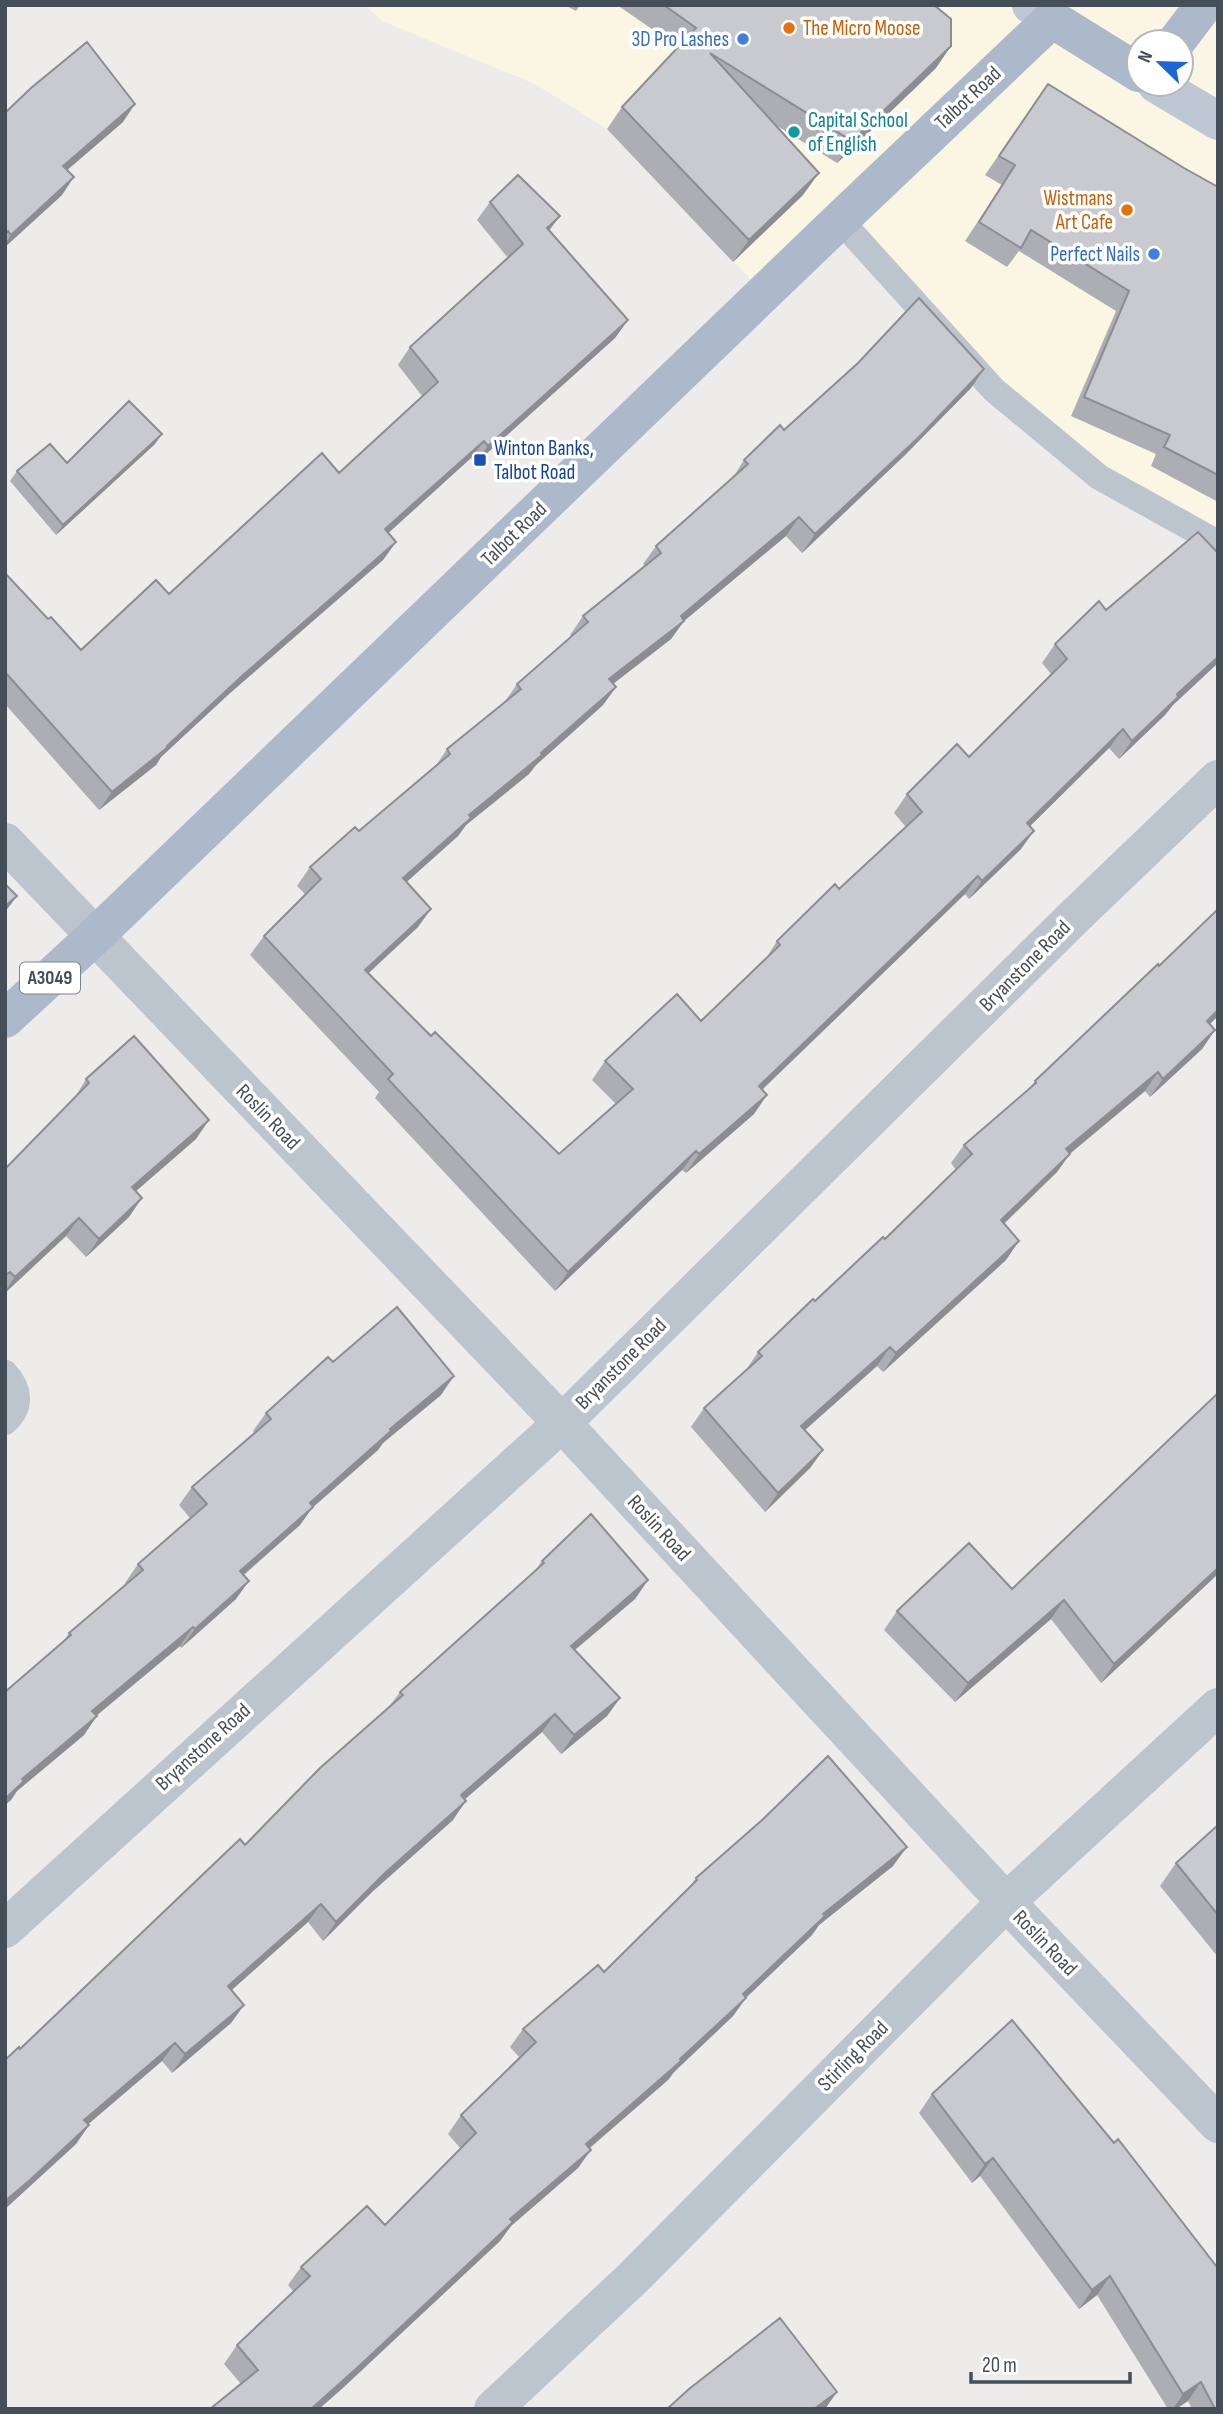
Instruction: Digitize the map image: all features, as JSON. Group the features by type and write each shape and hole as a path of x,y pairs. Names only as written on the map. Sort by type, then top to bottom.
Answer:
{"main road":[{"path":"1187,28 1204,5"},
{"name":"A3049","path":"1042,12 1125,64"},
{"name":"Talbot Road","path":"5,1020 840,220 1042,12"}],"street":[{"path":"1179,98 1218,121"},
{"name":"Bryanstone Road","path":"5,1929 562,1423 1074,917 1218,779"},
{"name":"Roslin Road","path":"5,842 562,1423 1006,1902 1218,2124"},
{"name":"Stirling Road","path":"493,2409 633,2278 1006,1902 1218,1707"}],"lane":[{"path":"840,220 995,390 1099,477 1218,543"},
{"path":"5,1373 15,1383 18,1400 13,1415 5,1422"}],"shaded area":[{"path":"365,5 1218,5 1218,543 1099,477 840,220 764,293 607,129 535,84 382,21"}],"building":[{"name":"Capital School of English","path":"664,5 934,5 951,19 951,46 852,141 710,53 819,173 749,240 622,107 696,28"},
{"path":"87,42 135,104 63,166 74,177 11,235 8,231 5,234 5,113"},
{"path":"1048,84 1218,187 1218,475 1164,447 1170,435 1084,397 1129,291 1031,230 1021,248 979,222 1015,165 999,156"},
{"path":"518,175 560,216 547,228 628,320 488,446 484,441 385,529 396,542 242,676 168,747 112,792 5,672 5,573 81,650 156,580 169,594 322,453 339,473 438,382 410,347 523,244 490,202"},
{"path":"919,298 984,369 919,437 815,534 799,517 681,616 684,621 609,679 616,687 541,753 542,755 469,815 471,818 403,878 431,909 365,970 431,1036 435,1032 559,1154 633,1089 605,1061 677,994 701,1021 780,945 777,941 835,884 839,889 922,812 907,794 957,744 969,757 1067,659 1055,644 1099,601 1106,610 1198,532 1218,553 1218,657 1177,694 1178,697 1132,741 1123,729 1027,823 1034,831 982,881 978,876 759,1086 767,1095 699,1154 696,1151 568,1272 388,1079 393,1074 264,936 321,879 310,867 355,827 359,831 450,754 447,749 521,689 517,684 588,622 583,616 661,553 656,546 748,464 744,460 780,425 784,430 858,363"},
{"path":"129,401 162,434 63,525 17,471 50,444 67,463"},
{"path":"5,884 17,896 5,906"},
{"path":"1218,909 1218,1010 1207,1021 1215,1030 1163,1079 1158,1072 1066,1149 1070,1154 1001,1220 1019,1241 896,1353 890,1347 801,1426 823,1450 778,1493 704,1408 762,1356 758,1352 813,1299 815,1301 883,1237 885,1239 972,1154 964,1145 1036,1083 1035,1081"},
{"path":"134,1036 209,1120 132,1187 142,1198 99,1239 79,1218 15,1277 10,1272 5,1275 5,1169 89,1083 86,1079"},
{"path":"397,1307 454,1376 390,1429 391,1431 310,1503 313,1507 240,1571 249,1581 195,1629 193,1627 92,1711 97,1716 22,1779 24,1781 5,1799 5,1692 143,1570 138,1564 207,1504 192,1487 271,1419 266,1413 328,1357 333,1362"},
{"path":"1218,1393 1218,1568 1114,1664 1064,1600 968,1683 897,1611 969,1543 1012,1589"},
{"path":"591,1514 648,1580 571,1646 620,1698 574,1735 555,1714 461,1795 466,1801 385,1873 336,1922 321,1904 228,1986 244,2005 185,2054 175,2043 84,2120 89,2125 5,2201 5,2060 19,2047 20,2049 240,1839 245,1845 320,1768 403,1695 400,1692 544,1563 542,1561"},
{"path":"828,1756 907,1847 823,1914 825,1916 743,1994 746,1998 680,2059 681,2061 586,2144 591,2150 510,2219 513,2222 311,2409 210,2409 258,2370 237,2345 310,2276 301,2267 367,2206 385,2225 476,2133 461,2115 536,2042 523,2029 598,1965 604,1972 697,1880 696,1878 761,1821"},
{"path":"1218,1825 1218,1915 1176,1863"},
{"path":"1012,2020 1114,2143 1118,2139 1218,2266 1218,2409 1215,2409 1201,2382 1183,2394 1110,2276 1092,2290 993,2158 985,2164 932,2094"},
{"path":"780,2318 837,2392 814,2409 667,2409 689,2389"}],"place":[{"name":"The Micro Moose","path":"789,28"},
{"name":"3D Pro Lashes","path":"743,39"},
{"name":"Capital School of English","path":"794,132"},
{"name":"Wistmans Art Cafe","path":"1127,210"},
{"name":"Perfect Nails","path":"1154,254"},
{"name":"Winton Banks, Talbot Road","path":"480,460"}]}
